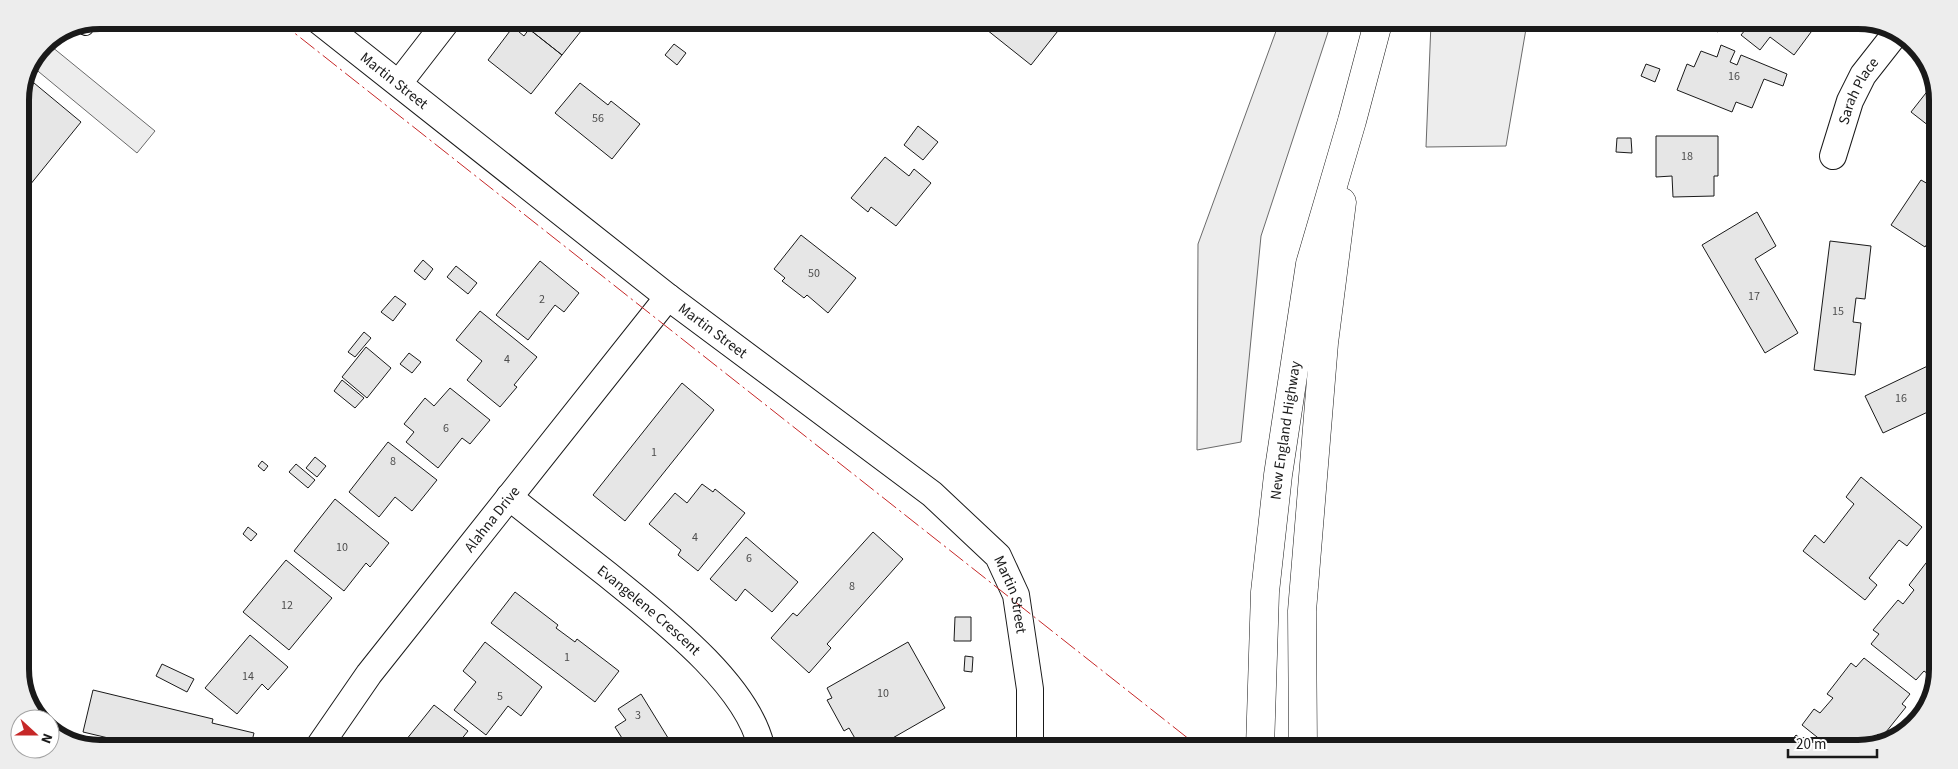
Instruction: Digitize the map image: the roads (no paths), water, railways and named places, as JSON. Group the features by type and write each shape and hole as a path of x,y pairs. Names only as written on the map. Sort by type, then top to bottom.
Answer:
{"highway":[{"name":"New England Highway","path":"1260,740 1265,592 1278,475 1310,264 1352,122 1376,29"},
{"name":"New England Highway","path":"1303,740 1303,601 1324,343 1352,122"}],"street":[{"name":"Martin Street","path":"330,29 668,297 932,494 998,556 1016,595 1030,689 1030,740"},
{"path":"399,83 441,29"},
{"name":"Sarah Place","path":"1833,156 1850,101 1863,75 1893,37"},
{"name":"Alahna Drive","path":"323,740 369,674 668,297"},
{"name":"Evangelene Crescent","path":"509,496 671,626 733,690 758,733 760,740"}]}
